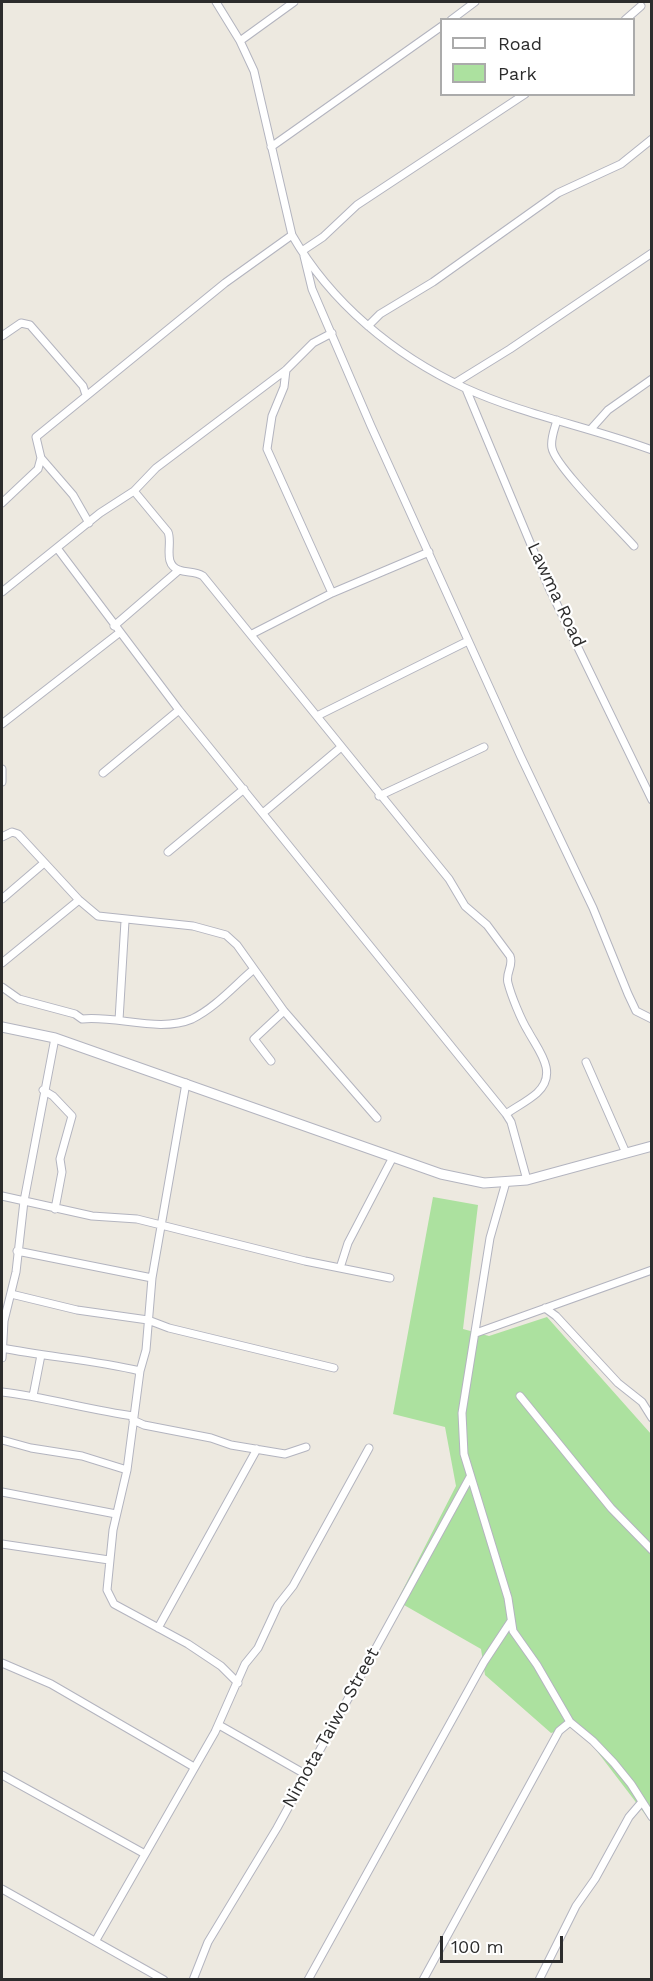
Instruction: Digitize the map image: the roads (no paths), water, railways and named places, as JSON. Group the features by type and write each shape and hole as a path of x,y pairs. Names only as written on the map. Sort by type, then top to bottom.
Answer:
{"main road":[{"path":"2,1027 54,1038 441,1174 471,1181 527,1180 651,1146"}],"street":[{"path":"216,2 240,41 254,70 292,235 326,283 368,326 412,360 455,383 557,420 651,450"},
{"path":"240,41 294,2"},
{"path":"453,18 475,2"},
{"path":"626,18 641,6"},
{"path":"271,147 440,27"},
{"path":"303,253 357,205 522,96"},
{"path":"368,326 380,314 433,282 558,193 621,164 651,139"},
{"path":"89,523 73,495 41,458 36,437 225,283 292,235"},
{"path":"303,253 312,289 468,641 593,908 628,994 636,1011 651,1018"},
{"path":"455,383 510,349 651,253"},
{"path":"312,289 326,283"},
{"path":"2,336 21,324 30,325 83,386 86,395"},
{"path":"2,592 89,523 134,491 156,468 286,370 313,343 332,333"},
{"path":"286,370 284,387 272,416 267,449 332,593"},
{"path":"591,429 608,410 651,379"},
{"name":"Lawma Road","path":"466,388 549,588 651,800"},
{"path":"557,420 551,444 554,453 577,485 634,546"},
{"path":"2,503 38,469 41,458"},
{"path":"38,469 50,470"},
{"path":"134,491 168,532 170,537 168,555 179,570 202,576 252,634 278,666 294,692 317,716 340,748 449,879 465,906 487,925 512,960 507,982 526,1029 543,1055 548,1072 537,1094 506,1114"},
{"path":"57,548 179,711 506,1114 511,1122 527,1180"},
{"path":"252,634 332,593 429,552"},
{"path":"2,724 117,629 179,570"},
{"path":"317,716 468,641"},
{"path":"103,773 179,711"},
{"path":"380,796 484,747"},
{"path":"263,813 340,748"},
{"path":"2,770 2,782"},
{"path":"168,852 244,789"},
{"path":"2,837 12,832 18,834 79,900 98,916 125,921 193,927 226,935 237,945 284,1011 377,1118"},
{"path":"2,899 44,863"},
{"path":"2,963 79,900"},
{"path":"119,1020 125,921"},
{"path":"2,987 19,999 75,1014 82,1019 174,1023 193,1018 254,969"},
{"path":"271,1061 254,1039 284,1011"},
{"path":"2,1358 24,1201 54,1038"},
{"path":"586,1062 626,1152"},
{"path":"186,1083 152,1278 146,1350 140,1371 126,1470 116,1514 107,1590 109,1599 123,1610 221,1666 238,1683"},
{"path":"43,1090 53,1096 72,1116 60,1159 62,1172 54,1209"},
{"path":"340,1268 348,1244 393,1157"},
{"path":"506,1182 490,1238 461,1429 470,1477 502,1576 511,1621 518,1640 537,1665 570,1722 578,1727 632,1784 651,1817"},
{"path":"2,1196 92,1216 138,1219 390,1278"},
{"path":"17,1251 152,1278"},
{"path":"476,1333 651,1270"},
{"path":"2,1302 10,1297 77,1310 148,1320 169,1328 334,1368"},
{"path":"545,1308 556,1316 618,1383 642,1402 651,1418"},
{"path":"2,1348 41,1355 93,1360 140,1371"},
{"path":"33,1396 41,1355"},
{"path":"2,1392 33,1396 87,1410 134,1418 144,1425 285,1455 306,1447"},
{"path":"520,1396 611,1508 651,1551"},
{"path":"2,1440 31,1448 82,1456 126,1470"},
{"path":"96,1940 219,1725 245,1664 258,1648 278,1605 293,1586 369,1448"},
{"path":"158,1628 257,1449"},
{"name":"Nimota Taiwo Street","path":"193,1980 208,1942 241,1889 470,1477"},
{"path":"2,1492 116,1514"},
{"path":"2,1544 109,1560"},
{"path":"308,1980 484,1662 511,1621"},
{"path":"2,1663 51,1684 194,1767"},
{"path":"423,1980 559,1731 570,1722"},
{"path":"219,1725 305,1774"},
{"path":"2,1774 145,1854"},
{"path":"539,1980 576,1906 595,1879 628,1817 641,1803"},
{"path":"2,1889 164,1980"}]}
